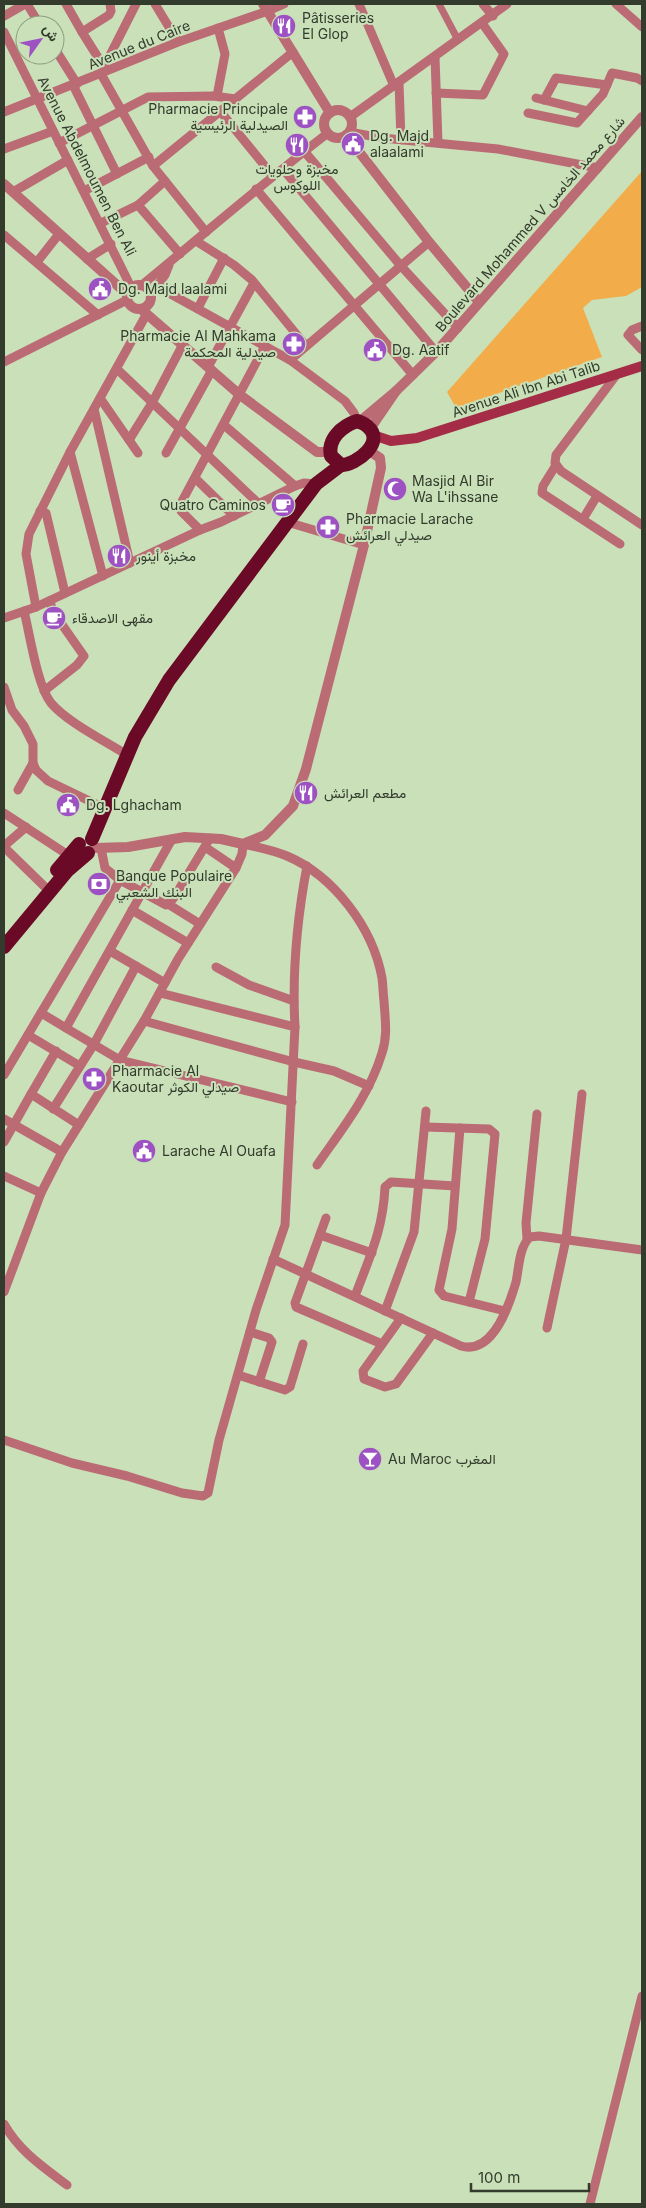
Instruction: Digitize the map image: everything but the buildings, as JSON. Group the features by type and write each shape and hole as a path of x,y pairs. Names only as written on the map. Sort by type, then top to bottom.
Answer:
{"highway":[{"path":"4,947 66,871 91,847 104,808 134,736 169,680 319,481 341,465 355,461 366,434 347,425 338,433 333,439 319,481"},
{"path":"330,452 331,456 341,465"},
{"path":"4,935 45,887 68,856 91,847"}],"main road":[{"name":"Avenue Ali Ibn Abi Talib","path":"366,434 391,441 417,438 642,366"}],"street":[{"path":"4,16 26,4 33,15"},
{"path":"66,4 148,158 206,232"},
{"path":"82,32 109,15 111,11 110,4"},
{"path":"103,71 136,4"},
{"path":"155,4 178,42"},
{"name":"Avenue du Caire","path":"4,112 265,8 284,4"},
{"path":"359,4 396,84 401,140"},
{"path":"438,4 458,40"},
{"path":"482,4 493,16"},
{"path":"350,118 507,4"},
{"path":"622,6 642,27"},
{"path":"265,8 330,113"},
{"path":"436,93 483,95 504,54 482,23"},
{"path":"217,96 225,54 218,28"},
{"name":"Avenue Abdelmoumen Ben Ali","path":"4,32 8,50 54,131 101,223 132,292 148,289 150,295"},
{"path":"153,166 293,52"},
{"path":"435,57 438,143"},
{"path":"64,65 117,174"},
{"path":"528,113 575,123 603,94 614,72 642,81"},
{"path":"588,111 540,99 556,78 607,85"},
{"path":"59,143 138,101 154,96 217,96 236,99"},
{"path":"348,133 352,125 350,118 341,110 330,113 325,122 328,133 335,137 348,133 498,150 598,168"},
{"path":"220,111 272,176"},
{"name":"Boulevard Mohammed V شارع محمد الخامس","path":"366,434 396,392 458,328 642,117"},
{"path":"4,149 54,131"},
{"path":"4,362 98,315 132,292 170,264 256,189 328,133"},
{"path":"348,133 430,242 479,302"},
{"path":"304,151 401,266 458,328"},
{"path":"84,191 148,158"},
{"path":"13,192 68,160"},
{"path":"283,169 436,352"},
{"path":"101,223 138,205 165,181"},
{"path":"4,184 87,259 132,292"},
{"path":"256,189 413,375"},
{"path":"138,205 180,254"},
{"path":"37,262 59,234"},
{"path":"4,235 98,315"},
{"path":"196,240 224,258 254,283 306,346"},
{"path":"290,360 430,242"},
{"path":"87,259 111,244"},
{"path":"198,308 224,258"},
{"path":"36,607 26,554 29,534 70,452 117,369 143,312 149,304 150,295 158,287 170,264"},
{"path":"166,453 254,283"},
{"path":"158,287 290,360 344,401 354,413 382,464 364,545 296,802 287,814 265,835 243,844"},
{"path":"132,292 132,307 143,312 240,395 317,452 330,452"},
{"path":"642,326 632,330 628,335 642,350"},
{"path":"129,440 152,403 182,346"},
{"path":"200,530 181,511 180,506 265,346"},
{"path":"117,369 258,503"},
{"path":"617,374 556,455 556,465 543,486 542,493 620,544"},
{"path":"100,398 138,452"},
{"path":"94,409 130,563"},
{"path":"224,425 295,486"},
{"path":"70,452 103,576"},
{"path":"556,465 561,471 642,525"},
{"path":"195,478 234,516"},
{"path":"4,618 36,607 295,486 319,481"},
{"path":"583,519 597,496"},
{"path":"40,511 46,513 65,593"},
{"path":"287,522 364,545"},
{"path":"44,690 77,665 84,656 56,616 49,601"},
{"path":"24,611 44,690 51,702 61,712 127,755"},
{"path":"4,688 12,710 24,726 33,744 33,763 36,770 48,781 104,808"},
{"path":"18,790 33,763"},
{"path":"4,813 68,856"},
{"path":"26,827 4,846 45,887"},
{"path":"91,847 128,847 172,839 243,844 275,852 307,866 347,901 376,956 382,978 386,1037 369,1086 348,1122 317,1165"},
{"path":"66,1028 172,839"},
{"path":"208,843 236,868"},
{"path":"168,904 208,843"},
{"path":"4,1292 41,1193 62,1152 144,1021 188,943 236,868 242,854 243,844"},
{"path":"91,847 105,868 120,880 163,904 168,904 200,924"},
{"path":"4,1440 72,1463 127,1476 182,1493 203,1496 208,1493 219,1440 250,1332 286,1218 294,1062 296,942 307,866"},
{"path":"4,1075 120,880"},
{"path":"132,910 188,943"},
{"path":"110,951 165,983"},
{"path":"53,1108 94,1044 136,966"},
{"path":"216,967 249,985 294,1001"},
{"path":"160,993 295,1027"},
{"path":"41,1013 120,1060 292,1102"},
{"path":"144,1021 334,1071 369,1086"},
{"path":"28,1035 80,1066"},
{"path":"4,1142 56,1052"},
{"path":"31,1094 79,1125"},
{"path":"547,1328 566,1239 582,1094"},
{"path":"385,1311 414,1232 426,1111"},
{"path":"273,1259 461,1346 469,1348 478,1347 488,1339 505,1311 513,1291 528,1239 526,1223 538,1114"},
{"path":"4,1119 62,1152"},
{"path":"425,1127 491,1130 496,1136 485,1239 469,1302"},
{"path":"460,1128 452,1229 439,1290 444,1296 505,1311"},
{"path":"4,1176 41,1193"},
{"path":"355,1296 382,1223 386,1185 391,1182 455,1186"},
{"path":"326,1218 295,1303 296,1307 382,1344"},
{"path":"320,1235 372,1253"},
{"path":"528,1239 536,1236 642,1250"},
{"path":"401,1318 363,1371 362,1375 366,1380 382,1387 389,1387 398,1381 433,1333"},
{"path":"250,1332 269,1338 272,1342 259,1382"},
{"path":"238,1375 285,1390 290,1387 303,1344"},
{"path":"590,2204 642,1996"},
{"path":"4,2124 16,2143 23,2150 67,2185"}],"shaded area":[{"path":"642,171 642,287 626,296 592,300 583,308 602,357 456,408 447,392"}],"place":[{"name":"Pâtisseries El Glop","path":"284,26"},
{"name":"Pharmacie Principale الصيدلية الرئيسية","path":"305,117"},
{"name":"Dg. Majd alaalami","path":"353,144"},
{"name":"مخبزة وحلويات اللوكوس","path":"297,145"},
{"name":"Dg. Majd laalami","path":"100,289"},
{"name":"Pharmacie Al Mahkama صيدلية المحكمة","path":"294,344"},
{"name":"Dg. Aatif","path":"375,350"},
{"name":"Masjid Al Bir Wa L'ihssane","path":"395,489"},
{"name":"Quatro Caminos","path":"283,505"},
{"name":"Pharmacie Larache صيدلي العرائش","path":"328,527"},
{"name":"مخبزة أينور","path":"119,556"},
{"name":"مقهى الاصدقاء","path":"54,618"},
{"name":"مطعم العرائش","path":"306,793"},
{"name":"Dg. Lghacham","path":"68,805"},
{"name":"Banque Populaire البنك الشعبي","path":"99,884"},
{"name":"Pharmacie Al Kaoutar صيدلي الكوثر","path":"94,1079"},
{"name":"Larache Al Ouafa","path":"144,1151"},
{"name":"Au Maroc المغرب","path":"370,1459"}]}
